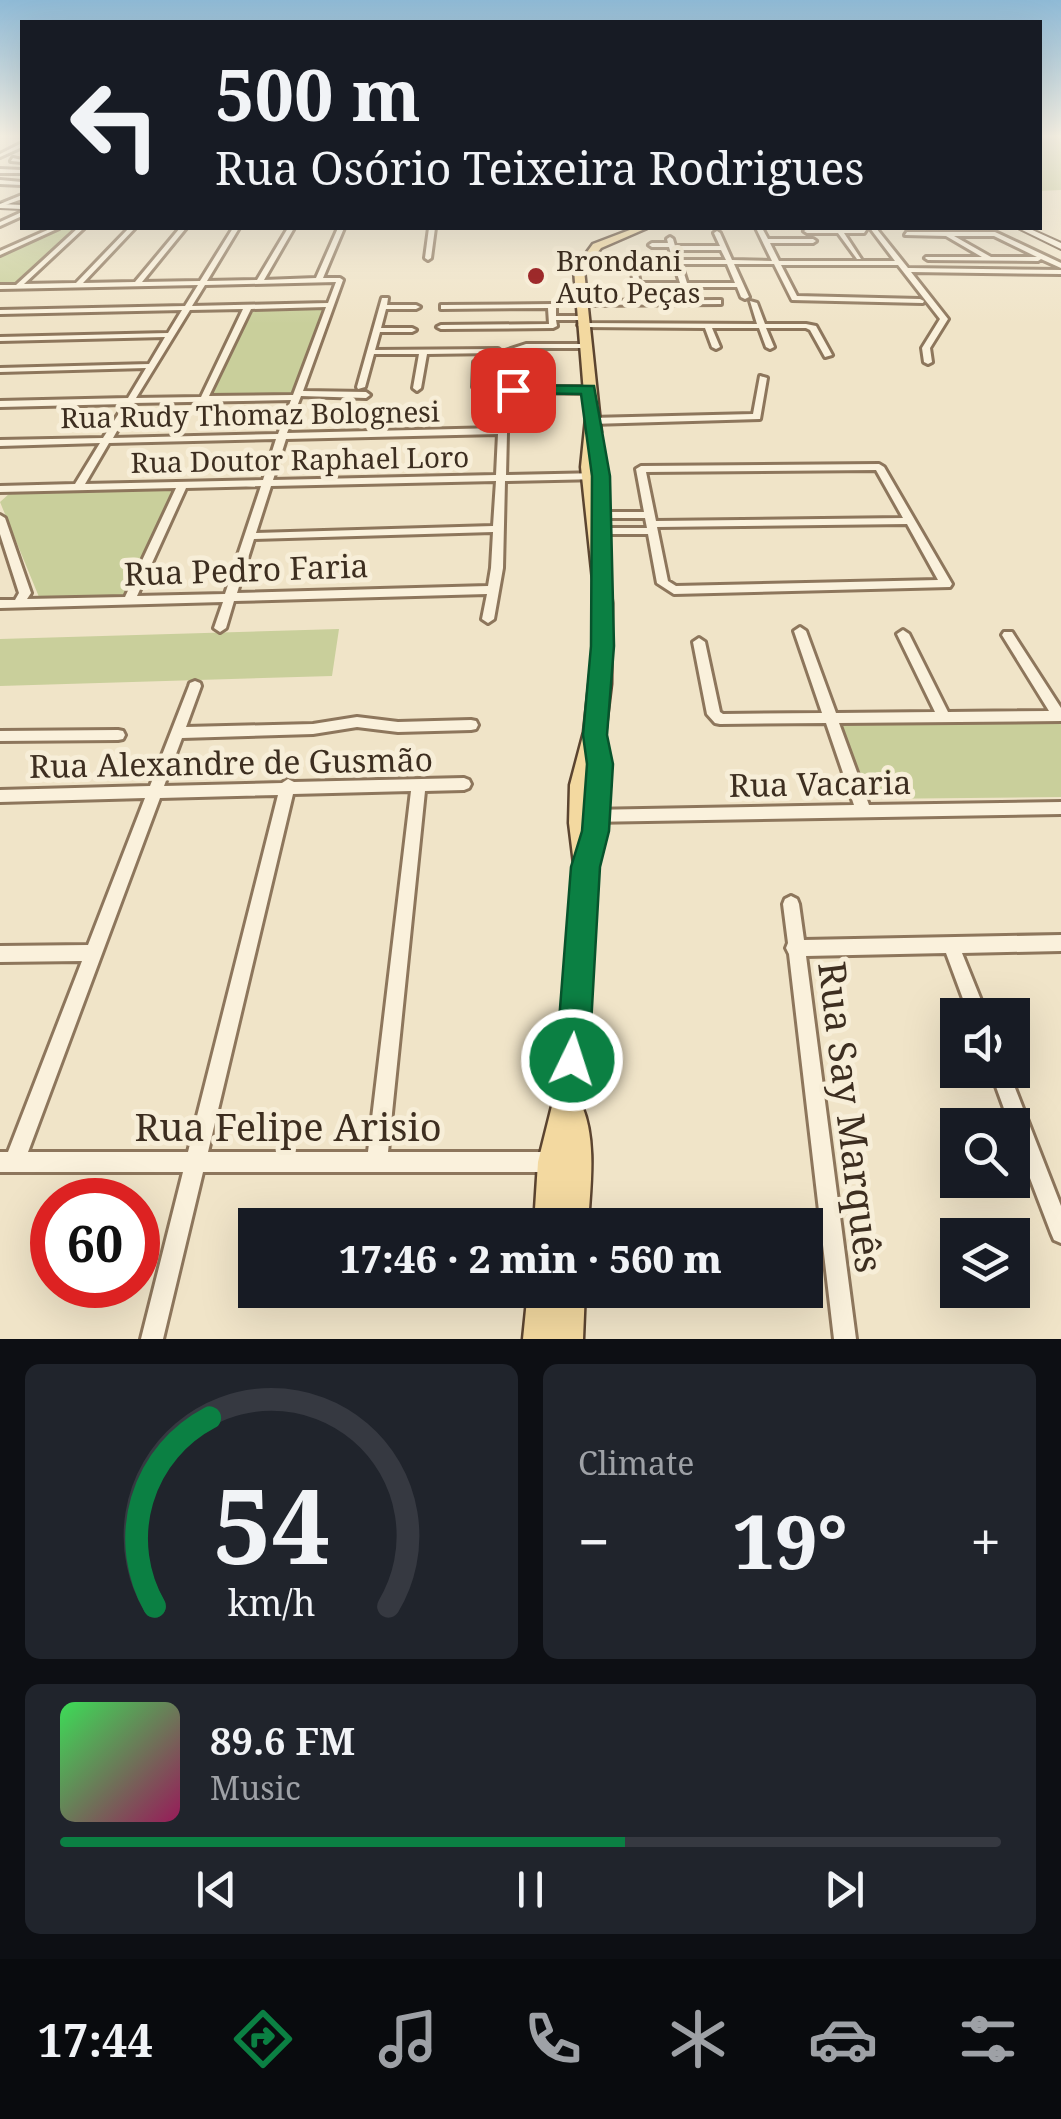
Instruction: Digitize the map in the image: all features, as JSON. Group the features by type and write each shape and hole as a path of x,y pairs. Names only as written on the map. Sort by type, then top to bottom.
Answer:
{"main road":[{"path":"554,1208 565,1162 586,867 585,763 595,735 602,646 600,551 604,523 594,476 579,270 585,256 606,240 636,230"},
{"path":"594,476 591,516 600,551"},
{"path":"565,1162 570,1208"},
{"path":"542,1339 544,1308"},
{"path":"565,1339 567,1308"}],"street":[{"path":"0,254 52,230"},
{"path":"18,286 79,230"},
{"path":"78,285 130,230"},
{"path":"136,284 181,230"},
{"path":"78,487 126,401 235,230"},
{"path":"259,282 290,230"},
{"path":"318,281 340,230"},
{"path":"428,258 432,230"},
{"path":"759,230 795,298 920,301"},
{"path":"807,230 823,257"},
{"path":"840,230 859,258"},
{"path":"852,230 864,231"},
{"path":"875,230 944,319 926,348 928,362"},
{"path":"904,230 995,234 1061,269"},
{"path":"904,230 914,242"},
{"path":"979,230 984,234"},
{"path":"1026,230 1061,246"},
{"path":"717,234 770,348"},
{"path":"946,234 990,258"},
{"path":"682,236 686,248"},
{"path":"766,241 813,241"},
{"path":"672,244 684,285"},
{"path":"652,245 724,248"},
{"path":"785,257 884,258"},
{"path":"934,261 1046,259"},
{"path":"740,285 636,285 632,262 1061,269"},
{"path":"0,286 340,280 282,436 220,628"},
{"path":"553,318 718,302"},
{"path":"444,303 552,306 553,318 554,326 440,331 444,303"},
{"path":"0,404 363,391 384,304 416,307"},
{"path":"0,312 330,305"},
{"path":"204,399 248,307"},
{"path":"581,316 810,326 828,355"},
{"path":"708,324 716,347"},
{"path":"377,330 412,330"},
{"path":"0,339 167,336"},
{"path":"370,352 584,346"},
{"path":"476,387 478,362 504,351"},
{"path":"417,388 424,352"},
{"path":"0,370 148,366"},
{"path":"590,421 757,417 763,378"},
{"path":"488,619 494,590 501,431 508,390 588,390"},
{"name":"Rua Rudy Thomaz Bolognesi","path":"0,443 501,431"},
{"path":"880,467 912,521 946,584 666,588 641,469 880,467"},
{"name":"Rua Doutor Raphael Loro","path":"0,489 594,476"},
{"path":"129,600 182,485"},
{"path":"0,518 26,593 18,604"},
{"path":"604,523 912,521"},
{"path":"251,536 498,530"},
{"name":"Rua Pedro Faria","path":"0,604 494,590"},
{"path":"800,631 864,809"},
{"path":"903,634 945,718"},
{"path":"1008,635 1060,716"},
{"path":"700,642 714,714 720,719 1060,716"},
{"path":"7,1162 195,686"},
{"path":"176,733 313,729 357,722 398,727 471,725"},
{"path":"0,736 118,735"},
{"path":"377,1161 419,784"},
{"name":"Rua Alexandre de Gusmão","path":"0,796 155,788 464,784"},
{"path":"152,1339 288,785"},
{"name":"Rua Vacaria","path":"588,816 1061,808"},
{"name":"Rua Say Marquês","path":"790,904 845,1339"},
{"path":"794,948 1061,943"},
{"path":"951,945 971,998"},
{"path":"0,954 92,952"},
{"path":"1006,1088 1061,1233"},
{"name":"Rua Felipe Arisio","path":"7,1162 565,1162"}],"green space":[{"path":"55,230 76,230 15,285 0,285 0,255"},
{"path":"326,307 291,395 210,397 250,308"},
{"path":"174,490 124,595 39,597 0,502 10,493"},
{"path":"339,629 332,676 0,686 0,639"},
{"path":"1061,720 1061,797 868,799 840,722"}],"place":[{"name":"Brondani Auto Peças","path":"536,276"}],"route":[{"path":"513,390 588,390 601,476 604,597 595,735 600,764 595,831 586,867 572,1060"}]}
